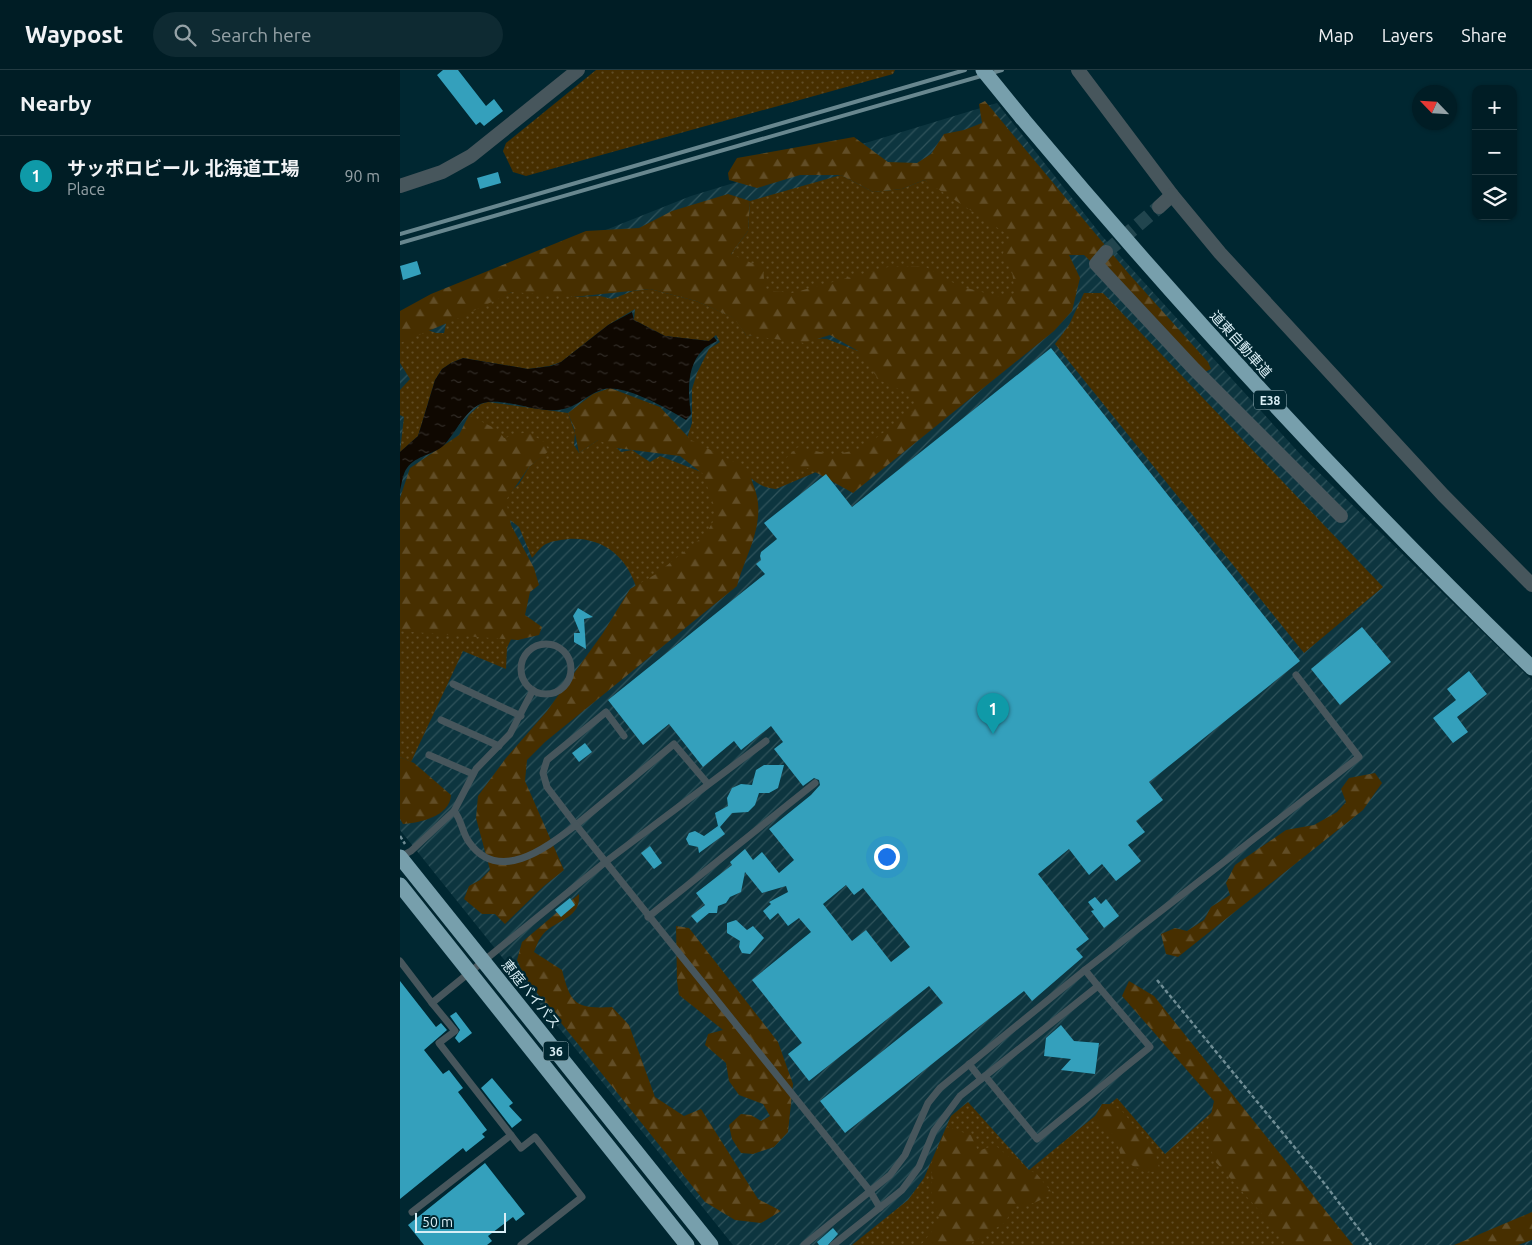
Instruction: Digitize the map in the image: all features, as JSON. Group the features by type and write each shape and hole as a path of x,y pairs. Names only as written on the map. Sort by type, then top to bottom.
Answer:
{"highway":[{"name":"道東自動車道","path":"983,70 1108,221 1255,384 1408,544 1532,668"},
{"name":"恵庭バイパス","path":"400,857 711,1245"},
{"name":"36","path":"400,885 687,1245"}],"street":[{"path":"400,186 442,172 471,156 578,70"},
{"path":"1078,70 1172,195 1220,253 1443,495 1532,585"},
{"path":"1159,207 1172,195"},
{"path":"1106,252 1096,264 1194,369 1341,516"}],"lane":[{"path":"544,644 560,648 566,654 571,670 565,686 550,694 533,690 522,679 520,671 524,655 536,645 544,644"},
{"path":"804,1245 890,1175 905,1154 928,1103 940,1088 1085,970 1359,757 1296,675"},
{"path":"453,684 521,716"},
{"path":"400,857 411,851 454,811 473,774 510,734 533,690"},
{"path":"624,736 606,712 547,760 543,773 547,787 604,863 870,1191 880,1208"},
{"path":"441,720 499,746"},
{"path":"432,1003 604,863 766,740"},
{"path":"454,811 459,816 468,842 478,853 504,862 522,860 537,853 576,825 674,744 708,784"},
{"path":"429,755 473,774"},
{"path":"648,917 815,783"},
{"path":"400,961 455,1031 439,1044 522,1148 535,1137 582,1197 521,1245"},
{"path":"969,1064 983,1077 1037,1139 1150,1047 1085,970"},
{"path":"833,1245 902,1190 919,1167 934,1131 960,1096 1098,986"},
{"path":"412,1212 511,1135"}],"path":[{"path":"1157,980 1324,1183 1371,1245"}],"shaded area":[{"path":"997,103 1102,236 1301,455 1532,680 1532,1245 733,1245 400,830 400,312 691,196"}],"green space":[{"path":"596,70 895,70 893,74 526,176 513,172 503,151 506,143"},
{"path":"985,101 1129,274 1208,362 1211,369 1205,372 1084,255 1069,255 1080,278 1072,311 1054,331 853,493 808,468 791,471 785,459 798,447 833,455 861,449 914,410 916,397 879,380 858,351 830,335 804,343 746,335 734,318 696,301 650,289 573,297 512,292 459,318 400,343 400,311 431,294 586,231 639,228 672,211 728,194 750,201 748,231 731,254 763,268 765,290 792,293 888,267 924,266 959,286 1001,297 1015,293 1012,271 1002,256 1010,236 924,180 902,189 873,192 841,175 800,175 757,188 729,180 728,173 737,158 854,137 888,162 917,163 931,154 944,134 964,130 982,123 979,104"},
{"path":"841,175 873,192 902,189 924,180 1012,227 1034,304 803,298 766,295 731,254 748,231 750,201"},
{"path":"539,288 573,297 600,296 612,299 633,291 650,289 696,301 735,318 746,335 827,339 858,351 914,391 920,401 901,436 776,489 765,487 732,465 685,444 692,423 692,389 697,373 709,349 720,342 716,335 709,341 665,336 634,320 635,309 608,325 561,362 549,366 528,369 463,358 451,363 442,369 435,380 418,436 400,452 404,417 400,415 400,390 410,379 400,363 400,342 422,328 436,333 444,333 447,319 512,292"},
{"path":"1084,293 1103,293 1383,587 1304,653 1055,344 1069,325"},
{"path":"610,388 660,407 691,440 748,469 757,499 758,514 755,535 737,586 545,742 527,760 525,781 564,870 544,886 505,924 495,914 482,914 464,899 469,886 480,880 490,870 476,818 478,796 506,758 547,711 603,633 630,589 656,574 705,535 717,515 703,474 680,456 616,448 598,440 579,453 574,428 568,413 593,394"},
{"path":"488,402 568,413 575,433 574,445 579,453 598,440 607,438 621,452 632,450 650,462 660,456 709,475 726,503 714,530 637,590 633,578 620,558 603,545 592,541 568,539 551,542 542,547 532,558 519,527 502,514 501,501 519,484 529,467 548,451 508,444 469,415 481,404"},
{"path":"469,415 498,430 504,438 527,432 544,442 549,451 529,467 506,500 511,525 534,568 539,585 530,592 525,615 542,627 539,635 518,640 400,631 400,498 410,468 459,435"},
{"path":"400,626 513,635 507,648 506,669 463,651 411,762 400,757"},
{"path":"400,757 414,763 451,795 449,802 440,813 425,820 403,824 400,819"},
{"path":"1375,773 1382,783 1363,810 1178,957 1166,954 1161,934 1175,928 1187,931 1204,920 1211,907 1230,895 1226,883 1235,865 1286,830 1314,825 1337,812 1346,802 1341,789 1349,778"},
{"path":"579,894 576,910 546,931 534,952 562,970 572,998 577,1002 590,1007 612,1007 629,1025 655,1097 684,1116 701,1109 758,1199 781,1211 761,1223 735,1220 705,1202 525,978 517,960 522,942"},
{"path":"676,926 689,928 778,1042 793,1084 788,1132 774,1147 753,1154 741,1153 732,1139 729,1125 741,1114 751,1115 761,1121 770,1116 763,1104 739,1095 729,1081 726,1063 705,1045 708,1034 723,1030 679,995"},
{"path":"1129,981 1154,996 1353,1245 1290,1245 1213,1159 1208,1129 1214,1101 1122,996"},
{"path":"1117,1098 1165,1154 1220,1105 1297,1245 852,1245 908,1200 924,1178 951,1116 968,1102 1029,1170"},
{"path":"1102,1104 1111,1104 1123,1112 1154,1151 1161,1170 1146,1173 1122,1160 1115,1135 1102,1130 1093,1120"},
{"path":"947,1127 971,1135 978,1151 995,1145 1022,1168 1036,1173 1053,1194 1034,1203 1013,1205 1006,1222 968,1245 921,1245 940,1221 931,1191 932,1162"},
{"path":"1532,1212 1532,1240 1518,1245 1454,1245"}],"water":[{"path":"632,312 634,320 665,336 709,341 714,337 717,341 704,349 694,364 689,389 691,414 686,420 645,398 621,390 610,389 601,390 575,405 557,410 488,402 481,404 469,413 441,448 415,460 407,468 400,490 400,452 418,436 435,380 442,369 463,358 528,369 551,366 561,362 608,325"}],"building":[{"path":"443,70 458,70 486,106 494,99 503,111 484,126 480,122 476,125 437,75"},
{"path":"498,172 501,183 480,189 477,178"},
{"path":"417,261 421,274 403,280 400,266"},
{"path":"1051,348 1300,661 1149,782 1163,800 1136,821 1145,832 1128,845 1141,861 1116,881 1102,864 1089,875 1069,849 1038,874 1089,939 1076,949 1083,957 1032,1001 1024,991 845,1133 820,1101 943,1003 929,986 809,1081 788,1054 802,1043 752,980 811,932 799,918 788,926 778,913 770,920 763,911 771,904 769,902 788,892 786,886 762,893 745,872 741,892 730,897 726,903 718,906 717,913 709,913 697,923 691,916 705,905 696,893 732,865 730,862 745,849 753,860 762,852 779,873 794,860 769,829 811,795 820,785 819,780 814,778 803,786 774,749 783,742 771,726 741,750 734,741 703,767 669,724 643,745 608,700 765,574 756,564 761,560 761,552 777,539 764,523 826,474 852,507","holes":["846,885 854,895 863,888 910,947 891,962 866,930 852,941 823,904"]},
{"path":"578,608 593,617 584,619 586,649 574,642 574,633 580,633 573,616"},
{"path":"1362,627 1391,662 1340,705 1311,669"},
{"path":"1469,671 1487,694 1457,717 1468,732 1453,743 1433,718 1456,700 1447,689"},
{"path":"585,743 592,752 579,762 572,753"},
{"path":"764,765 784,765 778,788 769,793 759,793 755,805 748,812 732,813 720,827 725,834 699,853 698,847 689,845 686,839 689,833 695,831 704,836 718,826 715,813 728,806 727,798 732,788 741,784 752,785 756,770"},
{"path":"650,846 662,863 654,869 641,853"},
{"path":"1095,897 1101,904 1106,899 1119,916 1104,928 1091,911 1094,910 1088,902"},
{"path":"570,898 575,905 561,917 555,910"},
{"path":"736,920 747,930 753,926 764,938 750,954 742,953 739,947 740,941 727,933 727,923"},
{"path":"400,981 436,1027 441,1023 447,1030 424,1050 443,1074 449,1070 463,1088 458,1092 487,1130 482,1134 485,1137 466,1152 463,1148 400,1199"},
{"path":"456,1012 472,1033 459,1043 455,1038 460,1030 450,1016"},
{"path":"1061,1025 1074,1041 1099,1043 1095,1074 1061,1070 1071,1059 1044,1056 1046,1038"},
{"path":"492,1078 513,1103 509,1106 522,1120 512,1128 481,1088"},
{"path":"485,1163 525,1214 516,1221 513,1217 488,1236 492,1241 487,1245 424,1245 408,1225"},
{"path":"833,1228 838,1234 828,1245 819,1245 817,1242"}],"tunnel":[{"path":"1106,252 1159,207"}],"railway":[{"path":"400,234 965,70"},
{"path":"400,243 1002,70"}],"place":[{"name":"サッポロビール 北海道工場","path":"993,734"}]}
